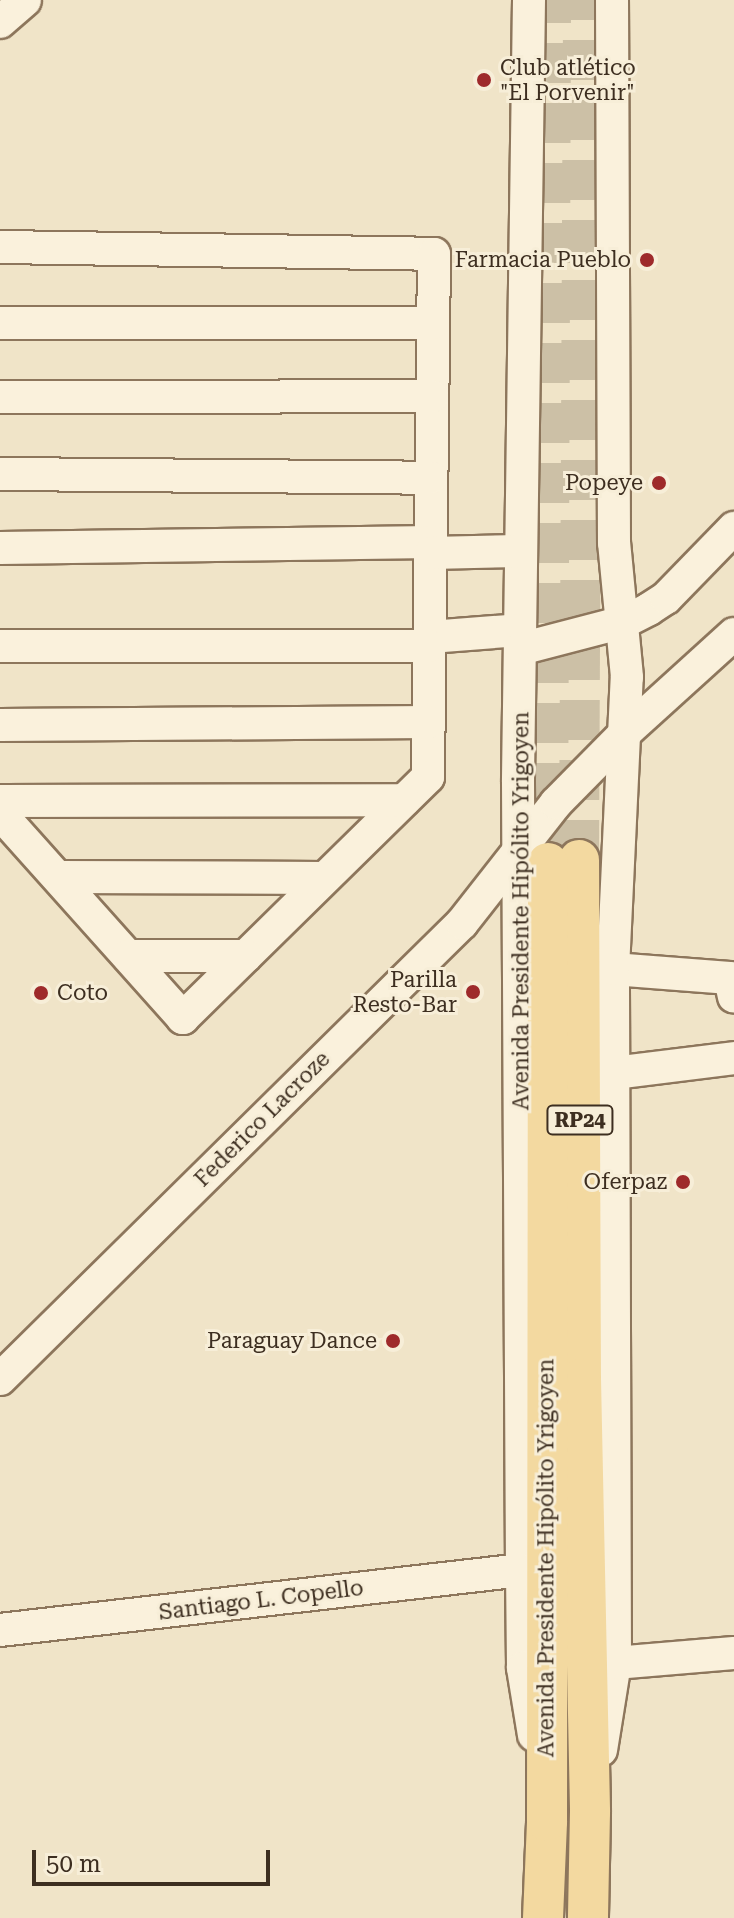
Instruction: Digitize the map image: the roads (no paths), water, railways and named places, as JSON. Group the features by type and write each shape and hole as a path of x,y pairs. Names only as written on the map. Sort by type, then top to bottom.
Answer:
{"main road":[{"name":"Avenida Presidente Hipólito Yrigoyen","path":"549,859 581,1364 590,1812 588,1918"},
{"name":"Avenida Presidente Hipólito Yrigoyen","path":"543,1918 547,1821 549,859"}],"street":[{"path":"0,22 25,0"},
{"name":"Avenida Presidente Hipólito Yrigoyen","path":"529,0 520,640 549,859 522,1570 523,1668 547,1821"},
{"name":"Avenida Presidente Hipólito Yrigoyen","path":"590,1812 615,1663 613,969 626,732 624,622 614,543 612,0"},
{"path":"0,247 434,254 428,777 183,1018 0,813"},
{"path":"0,323 433,323"},
{"path":"0,397 432,396"},
{"path":"0,474 431,478"},
{"path":"0,646 520,640 624,622 666,598 734,528"},
{"path":"0,548 431,548 520,551"},
{"name":"Federico Lacroze","path":"0,1379 462,923 549,859 556,803 626,732 734,634"},
{"path":"0,725 429,722"},
{"path":"0,801 404,800"},
{"path":"58,877 324,878"},
{"path":"128,956 246,956"},
{"path":"613,969 730,978 734,997"},
{"path":"614,1073 734,1058"},
{"name":"Santiago L. Copello","path":"0,1630 522,1570"},
{"path":"615,1663 734,1653"}],"tunnel":[{"path":"548,863 551,0"},
{"path":"579,860 583,0"}],"place":[{"name":"Club atlético \"El Porvenir\"","path":"484,80"},
{"name":"Farmacia Pueblo","path":"647,260"},
{"name":"Popeye","path":"659,483"},
{"name":"Parilla Resto-Bar","path":"473,992"},
{"name":"Coto","path":"41,993"},
{"name":"Oferpaz","path":"683,1182"},
{"name":"Paraguay Dance","path":"393,1341"}]}
